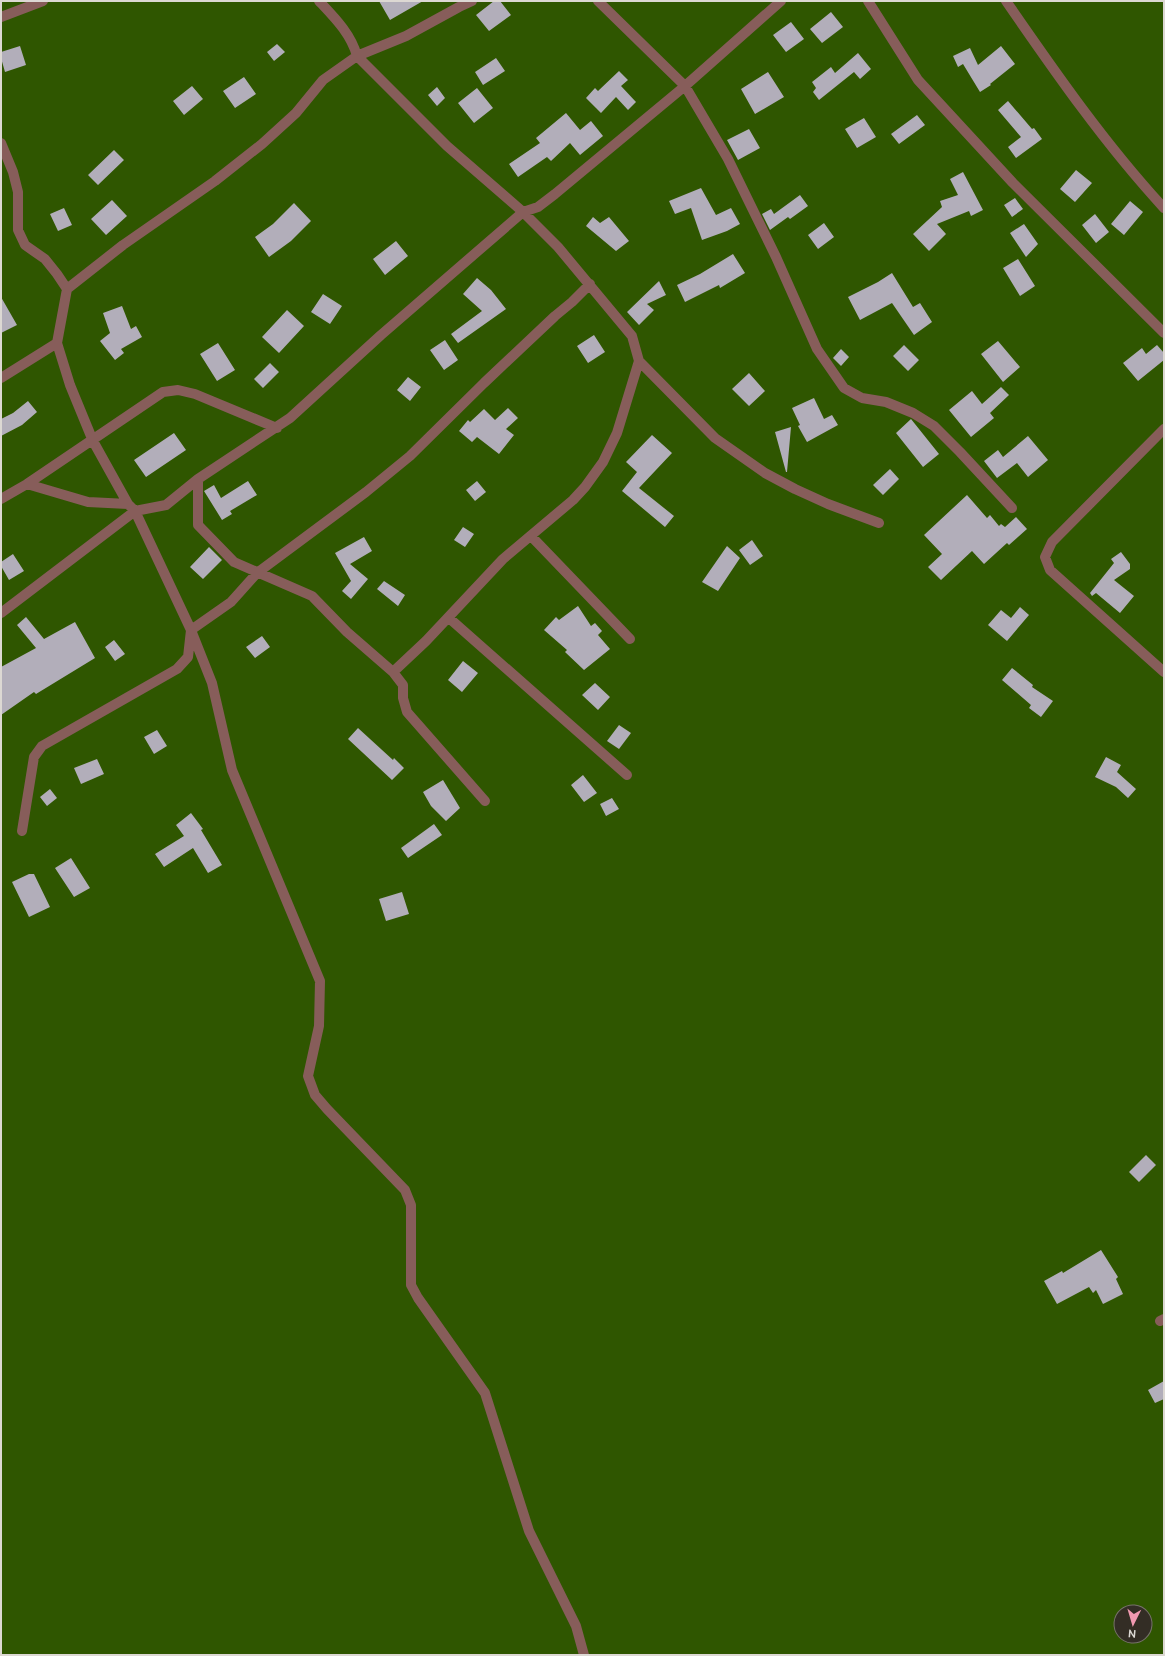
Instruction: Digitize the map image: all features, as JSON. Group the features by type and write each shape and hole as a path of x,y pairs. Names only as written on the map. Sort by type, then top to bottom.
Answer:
{"street":[{"path":"1,17 43,1"},
{"path":"320,1 341,25 354,45 357,56 447,146 523,212 558,247 632,336 639,361 715,438 746,461 795,490 828,504 879,522"},
{"path":"472,1 456,4 406,36 357,56 323,80 296,113 262,144 221,177 123,245 67,289 57,343 70,385 93,440 132,508 191,630 212,683 232,770 320,981 319,1026 308,1076 315,1095 326,1109 404,1190 411,1205 412,1285 418,1298 485,1393 529,1531 576,1626 584,1655"},
{"path":"598,1 685,86 728,159 776,257 817,349 844,388 862,398 886,402 913,413 934,426 1012,508"},
{"path":"27,484 88,502 132,508 166,505 198,479 290,418 381,335 523,212 538,207 555,194 685,86 781,1"},
{"path":"868,1 918,80 1013,183 1164,333"},
{"path":"1006,1 1045,57 1118,154 1164,208"},
{"path":"1,143 14,172 18,192 18,230 25,245 45,259 67,289"},
{"path":"22,831 34,757 42,746 177,669 188,657 191,630 231,602 257,573 366,492 410,456 554,316 572,302 590,284"},
{"path":"1,378 57,343"},
{"path":"393,672 449,618 503,559 573,500 585,487 603,462 617,433 639,361"},
{"path":"1,499 27,484 163,392 178,390 195,394 277,428"},
{"path":"1164,429 1052,542 1045,557 1050,570 1164,672"},
{"path":"198,479 198,525 234,562 312,596 319,601 347,632 393,672 402,685 403,698 407,712 485,801"},
{"path":"1,613 132,508"},
{"path":"531,536 630,639"},
{"path":"449,618 627,775"}],"green space":[{"path":"1,1 1164,1 1164,1655 1,1655"}],"building":[{"path":"379,1 423,1 390,20"},
{"path":"494,1 500,1 511,15 489,31 476,15"},
{"path":"831,12 843,27 822,43 810,29"},
{"path":"791,22 804,39 786,52 773,35"},
{"path":"277,44 285,52 274,61 267,52"},
{"path":"20,46 26,65 5,72 1,52"},
{"path":"1001,46 1015,64 990,84 991,85 980,92 963,64 958,67 953,56 970,48 978,65"},
{"path":"858,53 871,69 860,79 854,72 819,100 813,92 816,88 812,82 831,67 835,73"},
{"path":"496,58 505,71 483,85 475,72"},
{"path":"619,71 628,80 621,86 636,102 628,110 616,97 601,113 586,98 595,88 598,91"},
{"path":"768,72 784,97 755,114 741,89"},
{"path":"244,77 256,94 235,108 223,91"},
{"path":"192,86 203,99 184,115 173,101"},
{"path":"437,87 445,98 437,106 428,95"},
{"path":"477,88 493,108 474,123 458,103"},
{"path":"1008,101 1032,129 1034,128 1042,139 1016,158 1008,147 1021,137 998,110"},
{"path":"566,113 580,130 591,121 603,136 580,155 570,143 551,161 547,157 518,177 509,164 540,143 536,138"},
{"path":"917,115 925,125 899,144 891,134"},
{"path":"864,118 876,137 857,148 845,129"},
{"path":"749,129 760,148 738,160 727,140"},
{"path":"114,150 124,160 98,185 88,175"},
{"path":"1076,170 1092,183 1075,202 1060,189"},
{"path":"963,172 983,210 971,216 969,211 937,224 946,234 929,251 913,234 942,207 940,201 958,195 950,179"},
{"path":"701,188 716,215 731,208 740,224 727,231 702,240 691,208 675,214 669,201"},
{"path":"800,195 808,206 790,219 788,217 770,230 762,214 771,209 774,214"},
{"path":"1015,198 1023,209 1012,217 1004,205"},
{"path":"112,200 127,216 106,235 91,219"},
{"path":"1130,201 1143,212 1124,235 1111,224"},
{"path":"294,203 311,221 291,241 269,257 255,237 273,224"},
{"path":"64,208 72,225 58,231 50,214"},
{"path":"1095,214 1109,232 1096,243 1082,225"},
{"path":"593,217 600,223 609,217 629,241 616,251 586,226"},
{"path":"824,223 834,237 818,249 808,235"},
{"path":"1024,224 1038,244 1026,257 1010,233"},
{"path":"396,241 408,256 385,275 373,259"},
{"path":"733,254 745,273 720,288 719,285 685,302 677,285 700,274"},
{"path":"1018,259 1035,286 1020,296 1003,268"},
{"path":"892,273 913,307 920,303 932,322 914,335 892,303 860,320 848,297"},
{"path":"477,278 491,290 506,309 458,343 451,334 482,311 463,294"},
{"path":"659,281 666,295 647,304 654,310 639,325 627,312"},
{"path":"323,294 342,306 330,324 311,312"},
{"path":"1,297 17,325 1,333"},
{"path":"122,306 131,329 136,326 142,337 121,349 124,353 115,360 100,341 110,333 103,313"},
{"path":"287,310 304,326 279,353 262,337"},
{"path":"594,335 605,352 588,363 577,346"},
{"path":"445,340 458,360 444,370 430,350"},
{"path":"998,341 1020,367 1003,382 981,354"},
{"path":"218,343 235,370 217,381 200,354"},
{"path":"904,345 919,360 908,371 893,356"},
{"path":"1157,345 1164,353 1164,360 1138,381 1123,363 1142,348 1146,354"},
{"path":"841,349 849,357 841,366 833,358"},
{"path":"270,363 279,372 263,388 254,379"},
{"path":"749,373 765,391 749,406 732,389"},
{"path":"408,377 421,387 410,401 397,390"},
{"path":"1001,387 1009,395 990,413 994,418 971,437 949,410 972,391 982,404"},
{"path":"814,398 824,419 832,415 838,425 807,442 798,426 800,425 792,408"},
{"path":"28,401 37,412 22,425 1,436 1,419 13,413"},
{"path":"508,408 518,418 506,429 514,435 499,454 477,437 472,442 459,431 468,420 470,422 484,409 495,420"},
{"path":"911,419 939,454 923,467 896,433"},
{"path":"791,427 787,472 786,472 775,432"},
{"path":"174,433 186,450 146,477 134,460"},
{"path":"652,435 672,453 639,488 674,516 665,527 622,491 637,472 626,462"},
{"path":"1028,436 1048,460 1028,477 1017,463 997,478 984,461 998,450 1003,457"},
{"path":"890,469 899,479 883,495 873,485"},
{"path":"248,481 257,495 230,511 232,514 222,520 204,491 214,485 221,498"},
{"path":"477,481 486,492 475,501 466,490"},
{"path":"967,495 987,518 990,515 999,526 1001,524 1005,527 1016,517 1027,529 1009,545 1007,543 984,564 972,551 941,580 928,567 942,554 924,535"},
{"path":"463,527 474,534 465,547 454,540"},
{"path":"364,537 372,551 350,564 368,579 351,599 342,591 351,581 335,553"},
{"path":"752,540 763,556 750,565 739,550"},
{"path":"727,546 740,558 718,591 702,582"},
{"path":"209,547 222,560 203,579 190,567"},
{"path":"1121,552 1130,564 1130,569 1114,580 1134,596 1120,613 1096,593 1092,596 1090,593 1114,563 1111,559"},
{"path":"13,554 24,571 9,580 1,566 1,562"},
{"path":"384,581 405,595 398,606 377,589"},
{"path":"578,606 591,626 595,623 602,631 598,635 610,649 584,670 565,652 567,650 544,630 556,617 559,620"},
{"path":"1020,607 1029,615 1007,641 988,625 1001,610 1011,618"},
{"path":"26,617 44,639 75,622 95,658 36,694 34,692 1,715 1,667 36,648 17,625"},
{"path":"262,636 270,647 255,658 246,647"},
{"path":"114,640 125,654 115,661 105,647"},
{"path":"463,661 478,673 462,692 448,680"},
{"path":"1012,668 1033,685 1032,687 1053,701 1041,717 1029,708 1031,705 1002,680"},
{"path":"595,683 610,697 598,710 582,695"},
{"path":"619,725 631,733 619,749 607,741"},
{"path":"358,728 404,768 392,780 348,739"},
{"path":"157,730 167,746 154,754 144,737"},
{"path":"1106,757 1121,765 1117,772 1136,789 1128,798 1116,787 1095,777"},
{"path":"97,759 104,774 81,784 74,768"},
{"path":"583,775 597,793 584,802 571,785"},
{"path":"443,780 460,808 446,821 431,806 423,792"},
{"path":"50,789 57,798 47,806 40,797"},
{"path":"612,798 619,809 606,816 600,804"},
{"path":"191,813 203,829 201,830 222,865 208,873 193,848 164,867 155,854 184,836 176,825"},
{"path":"434,824 442,835 408,858 401,848"},
{"path":"71,858 90,888 74,897 55,868"},
{"path":"29,874 34,874 50,907 29,917 12,882"},
{"path":"402,892 409,914 386,921 379,899"},
{"path":"1146,1155 1156,1165 1139,1182 1129,1172"},
{"path":"1101,1250 1118,1277 1116,1279 1123,1294 1103,1304 1096,1290 1093,1293 1089,1287 1057,1304 1044,1281 1062,1271 1063,1273"},
{"path":"1164,1381 1164,1399 1155,1403 1148,1390"}]}
